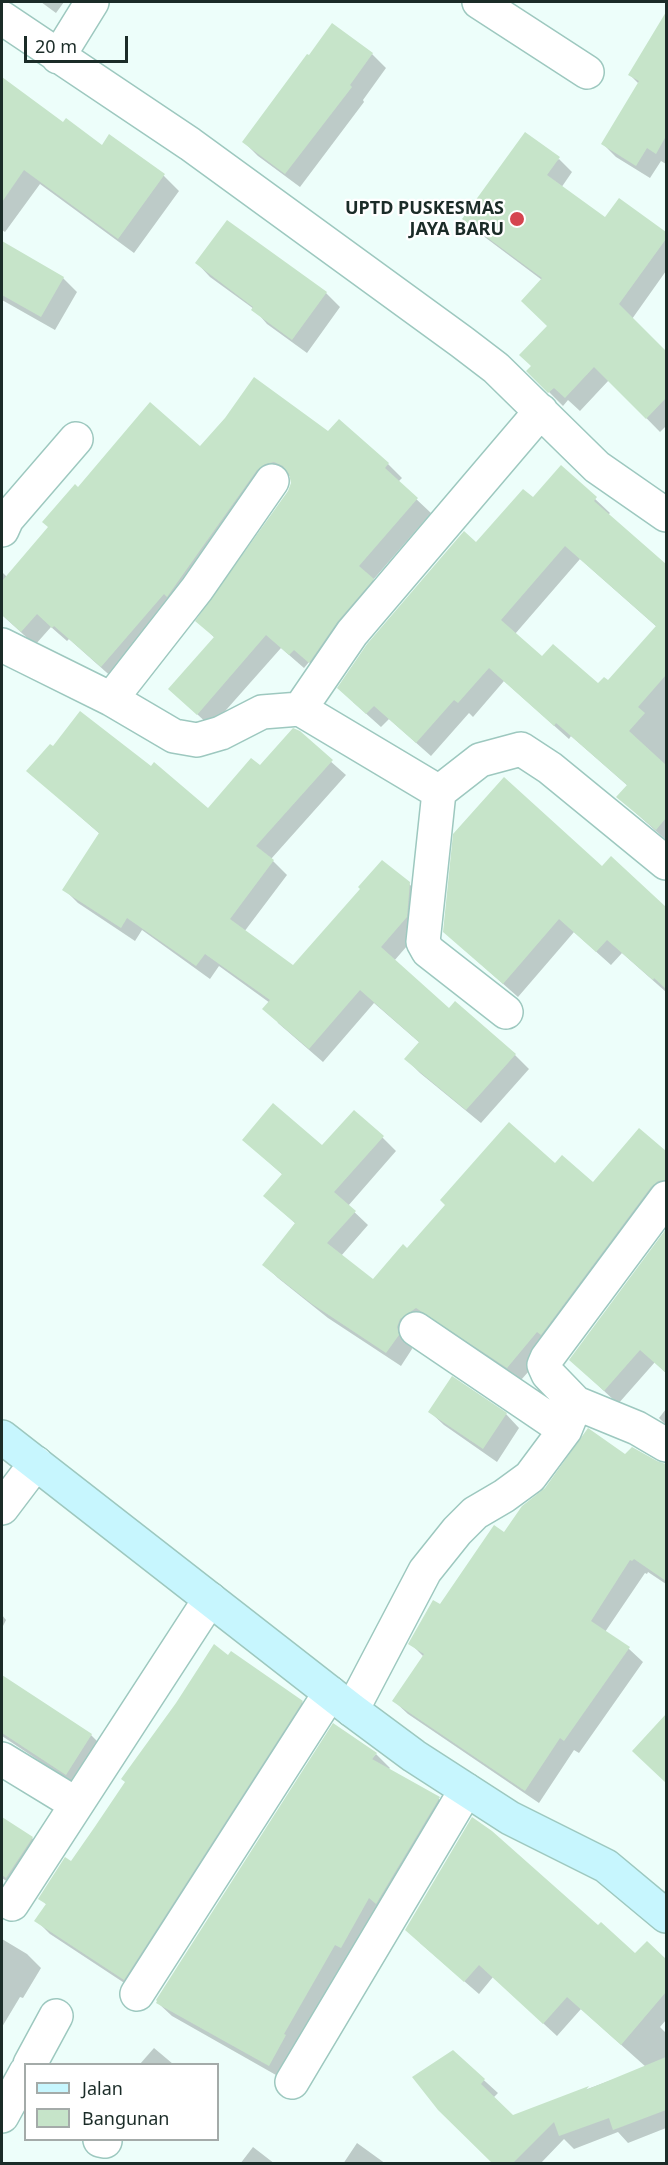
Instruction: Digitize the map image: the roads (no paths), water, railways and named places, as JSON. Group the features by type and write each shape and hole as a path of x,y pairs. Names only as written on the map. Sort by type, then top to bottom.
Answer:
{"street":[{"path":"58,57 92,2"},
{"path":"479,2 587,72"},
{"path":"2,18 190,144 453,335 496,368 597,467 666,515"},
{"path":"300,709 352,633 542,411"},
{"path":"2,530 7,519 76,439"},
{"path":"111,699 196,589 272,482"},
{"path":"2,645 111,699 174,736 197,740 221,733 262,712 300,709 439,792"},
{"path":"506,1012 428,951 423,942 439,792 480,760 521,749 550,768 666,863"},
{"path":"570,1416 544,1365 547,1358 666,1198"},
{"path":"416,1329 570,1416 637,1428 666,1445"},
{"path":"137,1994 341,1701 425,1570 475,1513 531,1477 570,1416"},
{"path":"2,1437 414,1756 510,1818 606,1866 666,1916"},
{"path":"2,1508 36,1463"},
{"path":"12,1904 210,1599"},
{"path":"2,1759 76,1804"},
{"path":"292,2082 466,1790"},
{"path":"31,2063 56,2016"},
{"path":"2,2116 24,2076"},
{"path":"2,2121 24,2123"}],"place":[{"name":"UPTD PUSKESMAS JAYA BARU","path":"517,219"}]}
